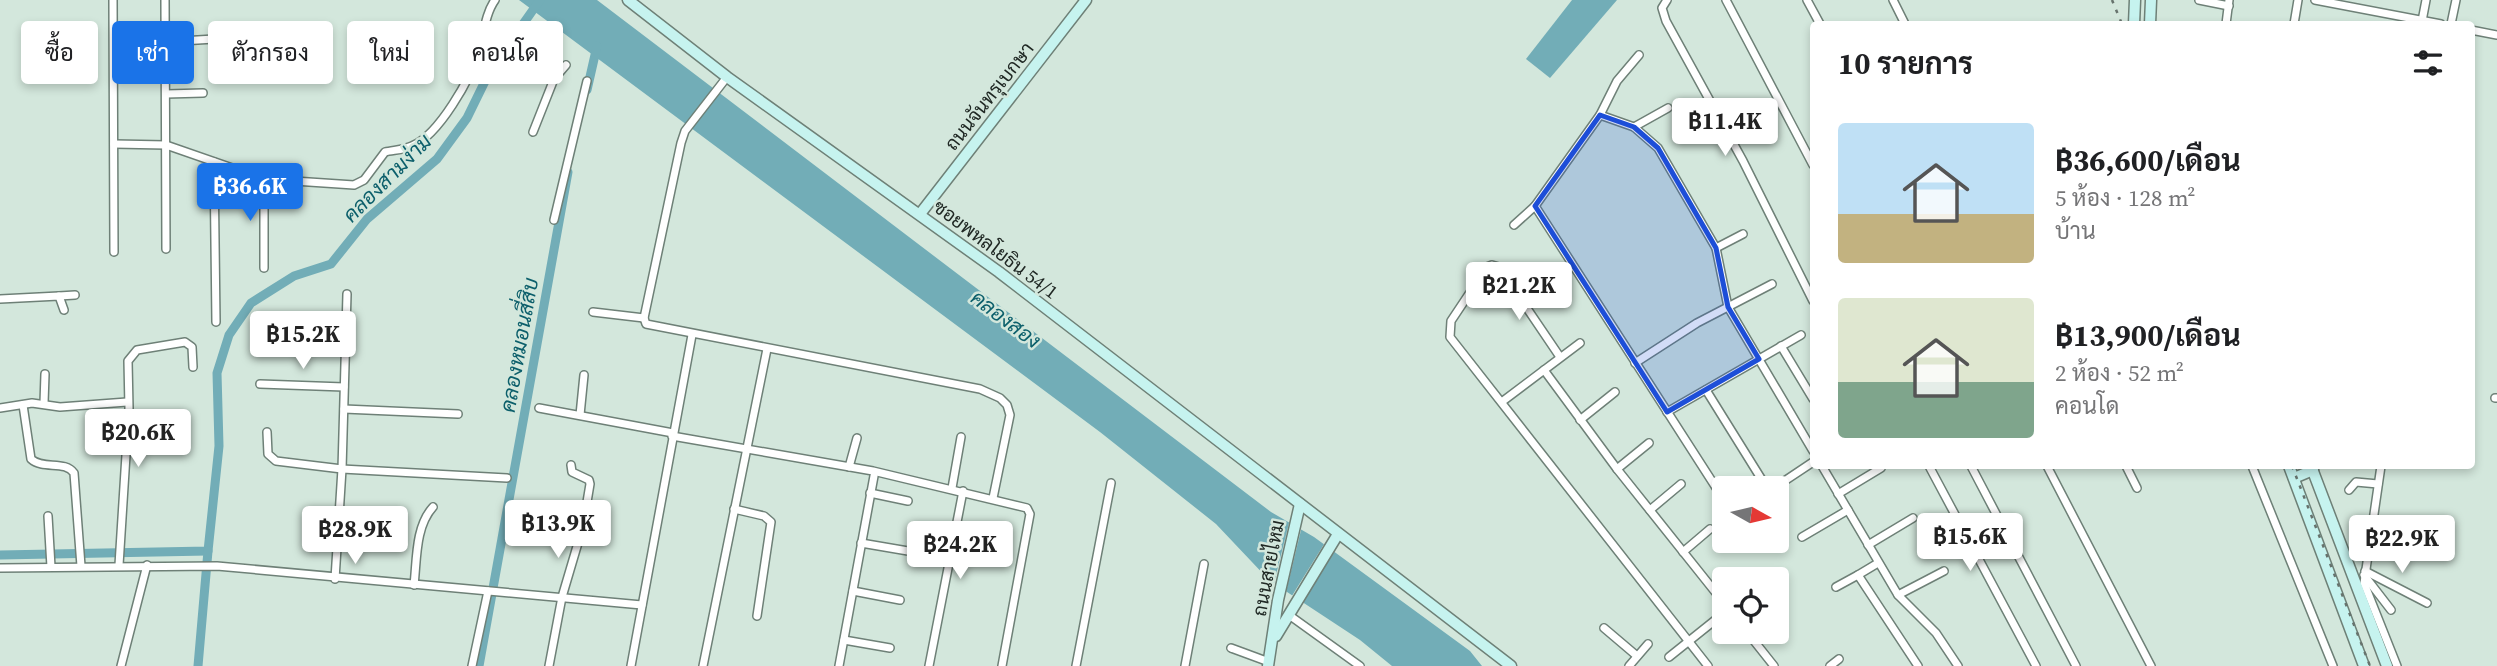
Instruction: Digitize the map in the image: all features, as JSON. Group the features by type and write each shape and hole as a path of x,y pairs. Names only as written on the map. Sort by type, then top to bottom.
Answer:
{"main road":[{"name":"ซอยพหลโยธิน 54/1","path":"628,0 727,77 920,214 1511,666"},
{"name":"ถนนจันทรุเบกษา","path":"920,214 1086,0"},
{"path":"2134,21 2135,0"},
{"path":"2150,21 2151,0"},
{"path":"2290,469 2364,666"},
{"path":"2294,478 2310,469"},
{"path":"2312,469 2387,666"},
{"name":"ถนนสายไหม","path":"1269,664 1278,600 1300,504"},
{"name":"ถนนสายไหม","path":"1274,639 1338,534"}],"street":[{"path":"113,0 114,252"},
{"path":"165,0 165,21"},
{"path":"114,144 166,145 264,179 355,185 364,180 385,152 413,146 446,115 460,95 478,55 489,8 495,0"},
{"path":"1667,0 1662,8 1666,21 1743,161 1810,295"},
{"path":"1726,0 1810,159"},
{"path":"1807,0 1818,21"},
{"path":"1893,0 1904,21"},
{"path":"2199,0 2229,3 2226,21"},
{"path":"2294,21 2298,0"},
{"path":"2315,0 2422,21 2426,0"},
{"path":"2452,21 2455,0"},
{"path":"2475,31 2497,35"},
{"path":"1514,225 1535,206 1601,116 1617,80 1639,55"},
{"path":"533,132 554,79 566,65"},
{"path":"727,77 685,131 644,318 649,326 922,376 995,394 1007,405 1010,415 993,498"},
{"path":"554,220 587,81"},
{"path":"166,84 166,249"},
{"path":"166,94 203,93"},
{"path":"1634,127 1668,108"},
{"path":"1601,116 1634,127 1658,148 1716,248 1728,307 1810,441"},
{"path":"214,162 216,322"},
{"path":"264,179 264,268"},
{"path":"1535,206 1712,481"},
{"path":"1716,248 1743,234"},
{"path":"1560,357 1499,267 1487,267 1451,321 1448,331 1708,666"},
{"path":"1635,363 1772,284"},
{"path":"335,579 342,469 347,294"},
{"path":"0,299 75,295"},
{"path":"58,296 64,310"},
{"path":"593,312 644,318"},
{"path":"631,666 692,335"},
{"path":"1667,412 1801,335"},
{"path":"119,562 129,408 128,361 137,350 186,342 192,347 193,367"},
{"path":"1503,401 1580,343"},
{"path":"1782,346 1810,394"},
{"path":"704,666 767,349"},
{"path":"1544,370 1617,469 1712,588"},
{"path":"44,403 45,374"},
{"path":"580,415 584,376"},
{"path":"260,384 344,387"},
{"path":"1706,390 1760,476"},
{"path":"1580,420 1615,392"},
{"path":"0,408 44,403 60,407 127,402"},
{"path":"23,405 31,459 37,464 68,467 74,472 81,564"},
{"path":"539,408 952,488 1027,508 1030,514 1002,666"},
{"path":"344,409 458,414"},
{"path":"267,432 268,454 272,460 342,469 507,478"},
{"path":"952,488 961,437"},
{"path":"849,467 857,438"},
{"path":"1617,469 1649,443"},
{"path":"549,666 562,597 583,526 590,484 589,480 575,475 571,465"},
{"path":"1789,478 1810,465"},
{"path":"1824,469 1898,595 1936,634 1958,666"},
{"path":"1838,494 1879,469"},
{"path":"1931,469 2036,666"},
{"path":"1972,469 2076,666"},
{"path":"2049,469 2151,666"},
{"path":"2128,469 2137,488"},
{"path":"2253,469 2333,666"},
{"path":"2380,469 2364,573 2365,587 2397,666"},
{"path":"839,666 874,476"},
{"path":"2349,489 2356,482 2378,484"},
{"path":"1076,666 1111,483"},
{"path":"1650,510 1681,484"},
{"path":"929,666 963,491"},
{"path":"870,494 908,501"},
{"path":"414,585 421,532 426,515 433,508"},
{"path":"734,509 764,516 771,522 757,616"},
{"path":"1802,537 1848,510"},
{"path":"48,516 51,565"},
{"path":"1868,545 1913,518"},
{"path":"1683,552 1710,529"},
{"path":"861,543 908,551"},
{"path":"0,568 119,562 217,566 335,579 642,605"},
{"path":"1836,587 1878,563"},
{"path":"1185,666 1204,564"},
{"path":"121,666 147,565"},
{"path":"1898,595 1944,571"},
{"path":"2364,573 2427,603"},
{"path":"2364,573 2391,610"},
{"path":"1858,575 1918,666"},
{"path":"472,666 489,591"},
{"path":"853,591 900,600"},
{"name":"ถนนสายไหม","path":"1291,611 1360,666"},
{"path":"1669,657 1712,623"},
{"path":"1604,628 1637,656"},
{"path":"844,640 890,648"},
{"path":"1629,666 1647,644"},
{"path":"1757,644 1774,666"},
{"path":"1231,648 1269,664"},
{"path":"1830,666 1839,659"}],"highlighted area":[{"path":"1600,115 1634,127 1658,148 1716,248 1728,307 1759,359 1667,412 1535,206"}],"water":[{"name":"คลองสอง","path":"519,0 597,0 1271,512 1314,537 1470,651 1482,666 1392,666 1360,640 1269,580 1216,524 1100,432 563,33 563,21 547,21"},
{"path":"1572,0 1617,0 1550,78 1526,59"}],"pier":[{"path":"1290,519 1302,526 1285,596 1273,587"},
{"path":"1326,541 1336,549 1300,606 1290,599"}],"waterway":[{"name":"คลองสามง่าม","path":"0,555 208,551 219,446 217,373 229,335 251,303 294,276 331,264 367,219 437,159 467,118 490,71 540,0"},
{"name":"คลองหมอนสี่สิบ","path":"587,90 597,46"},
{"name":"คลองหมอนสี่สิบ","path":"479,666 568,172"},
{"name":"คลองสามง่าม","path":"198,666 208,551"}],"railway":[{"path":"2112,0 2121,21"},
{"path":"2293,469 2370,666"}]}
